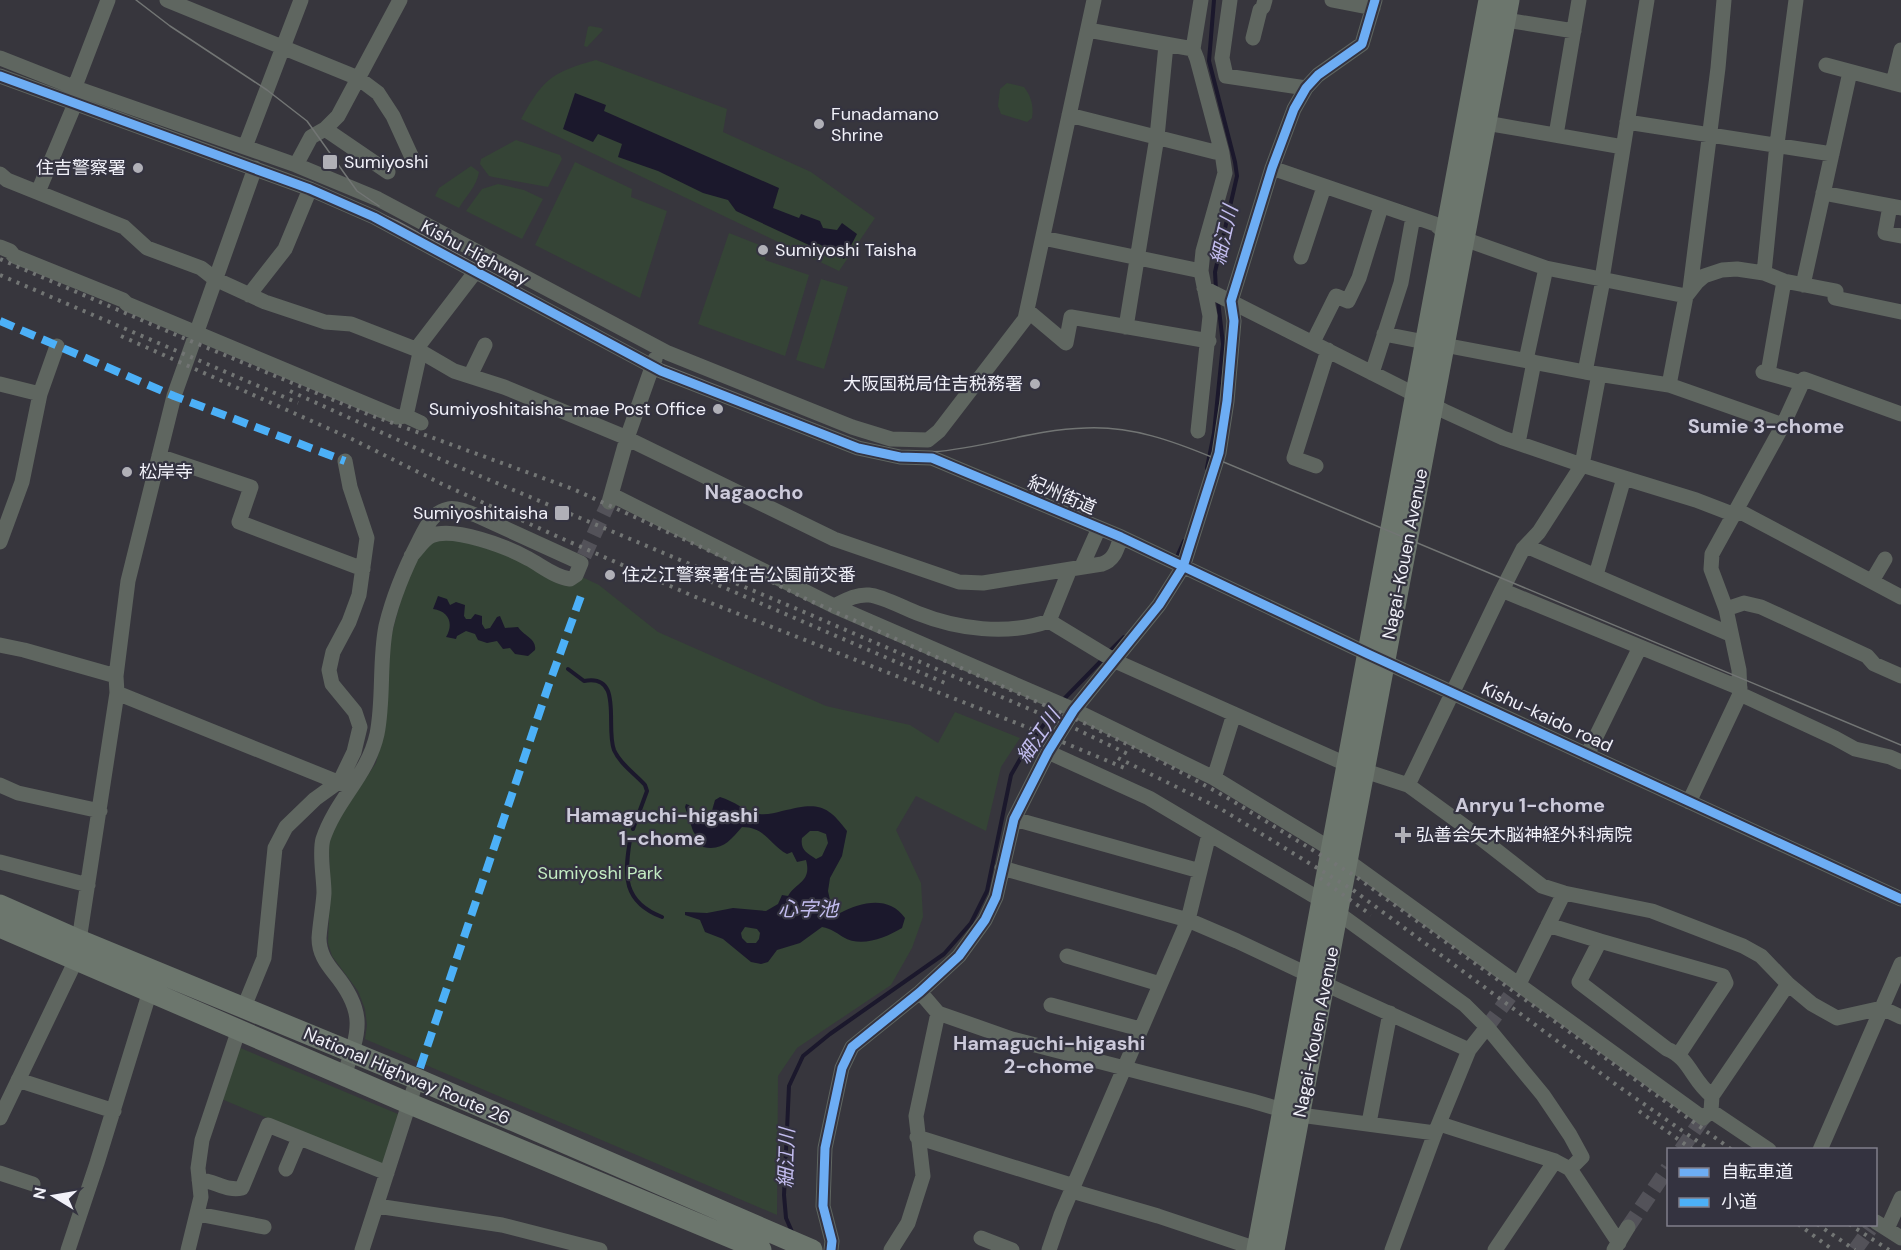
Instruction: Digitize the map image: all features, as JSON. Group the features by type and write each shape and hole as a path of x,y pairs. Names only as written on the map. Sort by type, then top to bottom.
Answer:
{"highway":[{"name":"Nagai-Kouen Avenue","path":"1316,979 1338,913 1339,855 1455,236 1489,0"},
{"name":"Nagai-Kouen Avenue","path":"1455,236 1486,123 1507,10"},
{"name":"Nagai-Kouen Avenue","path":"1263,1250 1316,979 1321,900 1339,855"},
{"name":"National Highway Route 26","path":"0,905 150,991 408,1103 761,1250"},
{"name":"National Highway Route 26","path":"0,927 77,950 244,1007 417,1079 812,1250"}],"street":[{"path":"38,192 72,111 76,88 108,0"},
{"path":"167,0 358,78 378,93 393,116 414,162"},
{"path":"245,147 301,0"},
{"path":"296,165 311,137 325,129 338,116 400,0"},
{"path":"932,458 928,440 939,431 1008,343 1028,311 1094,0"},
{"path":"1198,431 1210,316 1201,271 1203,251 1225,173 1220,143 1193,49 1201,0"},
{"path":"1230,0 1222,58 1226,76 1306,88"},
{"path":"1253,38 1265,0"},
{"path":"831,1250 832,1241 823,1206 825,1148 842,1068 852,1047 920,992 959,956 985,920 996,897 1014,819 1071,709 1159,605 1176,563 1219,453 1227,401 1234,321 1231,302 1290,116 1306,88 1318,75 1359,49 1374,4 1332,0"},
{"path":"1556,135 1579,0"},
{"path":"1408,785 1513,567 1526,546 1539,532 1582,465 1602,280 1647,0"},
{"path":"1669,385 1698,234 1724,0"},
{"path":"1764,273 1777,144 1796,0"},
{"path":"1507,10 1574,31"},
{"path":"1088,30 1193,49"},
{"path":"1126,327 1157,137 1166,45"},
{"path":"1826,65 1897,84 1901,50"},
{"name":"Kishu Highway","path":"0,58 76,88 296,165 378,199 659,349 852,427 891,439 928,440"},
{"path":"1803,285 1850,72"},
{"name":"Kishu Highway","path":"0,76 255,168 374,217 651,367 858,448 900,457 932,458"},
{"path":"1069,115 1215,152"},
{"path":"1627,122 1832,154"},
{"path":"1486,123 1623,147"},
{"path":"325,129 388,172"},
{"path":"0,1118 77,950 117,693 116,676 128,581 174,396 255,168"},
{"path":"1272,168 1324,188 1435,224 1455,236 1546,268 1602,280 1688,292"},
{"path":"0,174 7,180 124,227 147,248 201,268 215,279 249,295 325,322 351,324 418,350 454,371 557,408 627,438 834,539 959,582 983,583 1109,561 1121,537"},
{"path":"1301,257 1324,188"},
{"path":"249,295 285,249 310,189"},
{"path":"1823,193 1895,207 1885,233 1901,236"},
{"path":"1313,342 1336,296 1348,301 1359,279 1381,207"},
{"path":"1372,373 1401,283 1413,217"},
{"path":"1043,238 1201,271"},
{"path":"0,247 15,256 196,333 397,417 406,416 420,423"},
{"path":"1518,443 1546,268"},
{"path":"1688,292 1704,276 1722,270 1764,273 1784,281 1836,291 1835,298 1901,312"},
{"path":"406,416 420,344 476,271"},
{"path":"1784,281 1765,373 1802,383"},
{"path":"1204,288 1424,400 1518,443 1736,513 1901,596"},
{"path":"1028,311 1066,343 1071,317 1209,341"},
{"path":"1384,334 1592,374 1669,385 1783,425"},
{"path":"470,376 484,345"},
{"path":"0,540 22,482 39,394 57,346"},
{"path":"659,349 627,438 610,498 834,606 1071,709 1214,778 1339,855 1703,1118 1712,1111"},
{"path":"1316,466 1294,458 1328,350"},
{"path":"1689,802 1740,691 1739,670 1726,609 1711,569 1712,554 1783,425 1804,379 1901,414"},
{"path":"0,384 39,394"},
{"path":"159,456 251,487 238,522 363,569"},
{"name":"紀州街道","path":"932,458 1121,537 1176,563"},
{"path":"344,1075 359,1025 349,991 324,960 319,940 324,893 322,841 345,785 360,727 355,712 332,684 329,670 333,652 349,622 359,595 368,538 350,487 345,461"},
{"path":"1596,575 1624,478"},
{"path":"244,1007 264,958 275,848 286,827 315,800 345,785 370,759 377,733 386,627 400,581 411,556 430,520 448,508 466,511 582,560 576,575 570,579 561,578 525,557 493,544 446,533 430,536 411,556"},
{"path":"471,538 466,532 466,525 471,518 478,516"},
{"path":"834,606 854,596 871,594 938,621 992,630 1035,626 1049,621 1099,528"},
{"path":"1526,546 1730,634"},
{"path":"1872,581 1885,560"},
{"name":"Kishu-kaido road","path":"1176,563 1376,658 1453,691 1901,899"},
{"path":"1501,592 1509,591 1740,691 1855,749 1890,757 1901,762"},
{"path":"1726,609 1744,603 1761,607 1867,656 1874,664 1901,676"},
{"path":"1049,621 1114,660 1355,767 1408,785 1542,886 1652,912 1743,946 1761,956 1788,984 1812,1004 1837,1018 1882,1008 1901,1017"},
{"path":"0,645 116,676"},
{"path":"1587,755 1640,647"},
{"path":"117,693 345,785"},
{"path":"1214,778 1234,714"},
{"path":"1048,752 1149,798 1321,900"},
{"path":"0,785 18,793 100,811"},
{"path":"1014,819 1200,872"},
{"path":"1049,1250 1061,1215 1090,1151 1123,1068 1188,921 1209,834"},
{"path":"0,862 88,885"},
{"path":"1002,868 1188,921 1237,940 1469,1050"},
{"path":"1519,984 1564,893"},
{"path":"1338,913 1465,1005 1487,1027 1543,1095 1570,1135 1582,1157 1570,1169"},
{"path":"1548,925 1724,976 1726,983 1679,1054"},
{"path":"1600,941 1579,982 1667,1049 1679,1054 1702,1089 1712,1096"},
{"path":"1067,956 1160,984"},
{"path":"1820,1148 1901,964"},
{"path":"1712,1111 1712,1096 1788,984"},
{"path":"68,1250 114,1111 150,991"},
{"path":"920,992 938,1013 1012,1039 1291,1113 1438,1129 1555,1161 1570,1169 1616,1246 1628,1227"},
{"path":"1051,1005 1140,1029"},
{"path":"891,1250 908,1223 923,1176 916,1116 938,1013"},
{"path":"1369,1123 1390,1013"},
{"path":"1392,1250 1469,1050 1487,1027"},
{"path":"188,1250 201,1197 199,1154 202,1140 239,1029"},
{"path":"362,1250 417,1079"},
{"path":"18,1080 114,1111"},
{"path":"1712,1111 1767,1148"},
{"path":"199,1180 208,1180 233,1190 242,1188 268,1125 387,1173"},
{"path":"917,1137 1263,1250"},
{"path":"286,1169 299,1138"},
{"path":"1495,1250 1555,1161"},
{"path":"0,1173 33,1184"},
{"path":"1877,1225 1901,1198"},
{"path":"377,1206 502,1226 550,1243 600,1250"},
{"path":"198,1214 264,1227"},
{"path":"1876,1226 1901,1238"},
{"path":"981,1238 1012,1250"}],"green space":[{"path":"590,26 603,30 587,47 584,46"},
{"path":"596,60 727,109 723,132 811,172 875,218 839,271 521,119 536,95 550,79 559,73"},
{"path":"1007,83 1024,87 1028,94 1033,114 1027,122 1001,114 998,106 1000,89"},
{"path":"516,140 560,155 562,159 548,187 489,176 480,164 481,159"},
{"path":"575,162 632,189 631,197 667,211 640,298 535,245"},
{"path":"471,166 479,172 478,177 459,208 435,196 439,188"},
{"path":"498,184 524,190 543,199 522,239 466,211 482,189"},
{"path":"729,233 767,248 765,260 809,275 785,356 698,324"},
{"path":"821,279 848,287 824,369 796,360"},
{"name":"Sumiyoshi Park","path":"447,539 469,543 513,557 561,585 574,585 582,577 599,585 658,632 826,706 910,725 938,743 955,712 1020,738 1001,767 986,831 916,796 896,830 921,883 923,917 912,948 891,985 797,1048 778,1076 777,1215 365,1039 367,1025 365,1009 358,991 332,956 328,943 329,842 337,821 376,763 383,734 391,636 406,582 420,554 431,542"},
{"path":"238,1047 398,1114 382,1166 219,1098"}],"water":[{"path":"575,93 606,105 604,111 779,188 773,208 799,218 801,214 820,221 823,228 837,230 842,223 857,234 844,259 819,244 814,243 811,246 736,211 728,200 703,193 658,171 618,157 622,144 598,134 593,142 563,129"},
{"path":"438,596 447,599 450,605 456,602 465,605 466,619 471,619 475,614 482,616 485,629 490,628 500,616 505,628 518,627 532,640 535,650 528,656 515,654 510,648 503,649 497,641 487,643 478,640 475,634 466,631 456,639 446,637 450,623 443,612 433,609"},
{"name":"心字池","path":"720,797 759,814 812,806 826,810 840,821 847,831 842,856 830,878 828,891 832,909 840,913 857,906 883,903 891,906 905,918 902,928 881,938 857,942 822,927 800,943 777,950 768,962 761,964 751,962 723,939 705,932 700,920 685,915 685,912 707,913 733,908 766,911 778,904 782,895 788,896 807,873 806,860 797,862 792,852 787,854 762,833 750,828 742,827 721,846 703,847 693,831 685,807 686,804 689,805 699,820 705,820 711,814 715,800","holes":["810,831 826,834 828,843 822,856 816,859 802,846 802,838","745,927 757,929 760,933 756,943 747,943 742,938 741,933"]}],"waterway":[{"name":"細江川","path":"1214,0 1209,61 1237,176 1215,272 1216,290"},
{"name":"細江川","path":"1207,468 1214,433 1223,344 1218,301"},
{"name":"細江川","path":"1176,559 1184,541"},
{"name":"細江川","path":"1108,653 1124,637"},
{"name":"細江川","path":"1062,701 1103,659"},
{"path":"568,669 584,681 596,681 604,685 609,693 614,750 645,785 647,791 633,829"},
{"name":"細江川","path":"793,1234 786,1218 784,1195 789,1086 803,1056 830,1034 944,954 971,923 987,891 1011,775 1027,747 1057,707"},
{"path":"630,840 627,876 633,896 649,911 662,917"}],"tunnel":[{"path":"584,556 609,502"},
{"path":"1487,1027 1519,984"},
{"path":"1682,1148 1703,1118"},
{"path":"1628,1227 1667,1169"},
{"path":"1855,1250 1870,1229"}],"tram line":[{"path":"136,0 170,26 267,90 307,121 357,191 379,206"},
{"path":"0,71 297,179 397,221 637,353 860,443 890,450 918,452 946,451 1057,430 1086,428 1120,429 1152,436 1214,458 1901,745"}],"railway":[{"path":"0,259 365,413 573,489 714,553 804,598 1080,721 1157,759 1226,797 1355,876 1729,1148"},
{"path":"0,275 298,403"},
{"path":"121,336 352,439 440,483 554,535 693,596 1127,769"},
{"path":"290,391 449,463 797,609 1076,729 1132,756"},
{"path":"702,578 945,683"},
{"path":"1118,758 1221,809 1353,890 1618,1086 1707,1148"},
{"path":"1320,878 1371,915"},
{"path":"1639,1111 1690,1148"},
{"path":"1801,1226 1833,1250"},
{"path":"1820,1226 1855,1250"},
{"path":"1852,1226 1889,1250"}],"marked path":[{"path":"0,321 174,396 345,461"},
{"path":"420,1068 548,687 582,593"}],"cycle path":[{"path":"831,1250 832,1241 823,1206 825,1148 842,1068 852,1047 920,992 959,956 985,920 996,897 1014,819 1048,752 1074,710 1159,605 1183,567 1219,453 1227,401 1234,321 1231,301 1272,168 1294,109 1306,88 1318,75 1362,44 1375,0"},
{"path":"0,76 310,189 374,217 661,371 858,448 900,457 932,458 1121,537 1368,654 1901,899"}],"place":[{"name":"Funadamano Shrine","path":"819,124"},
{"name":"Sumiyoshi","path":"330,162"},
{"name":"住吉警察署","path":"138,168"},
{"name":"Sumiyoshi Taisha","path":"763,250"},
{"name":"大阪国税局住吉税務署","path":"1035,384"},
{"name":"Sumiyoshitaisha-mae Post Office","path":"718,409"},
{"name":"松岸寺","path":"127,472"},
{"name":"Sumiyoshitaisha","path":"562,513"},
{"name":"住之江警察署住吉公園前交番","path":"610,575"},
{"name":"弘善会矢木脳神経外科病院","path":"1403,835"}],"district":[{"name":"Sumie 3-chome","path":"1766,426"},
{"name":"Nagaocho","path":"754,492"},
{"name":"Anryu 1-chome","path":"1530,805"},
{"name":"Hamaguchi-higashi 1-chome","path":"662,826"},
{"name":"Hamaguchi-higashi 2-chome","path":"1049,1054"}]}
